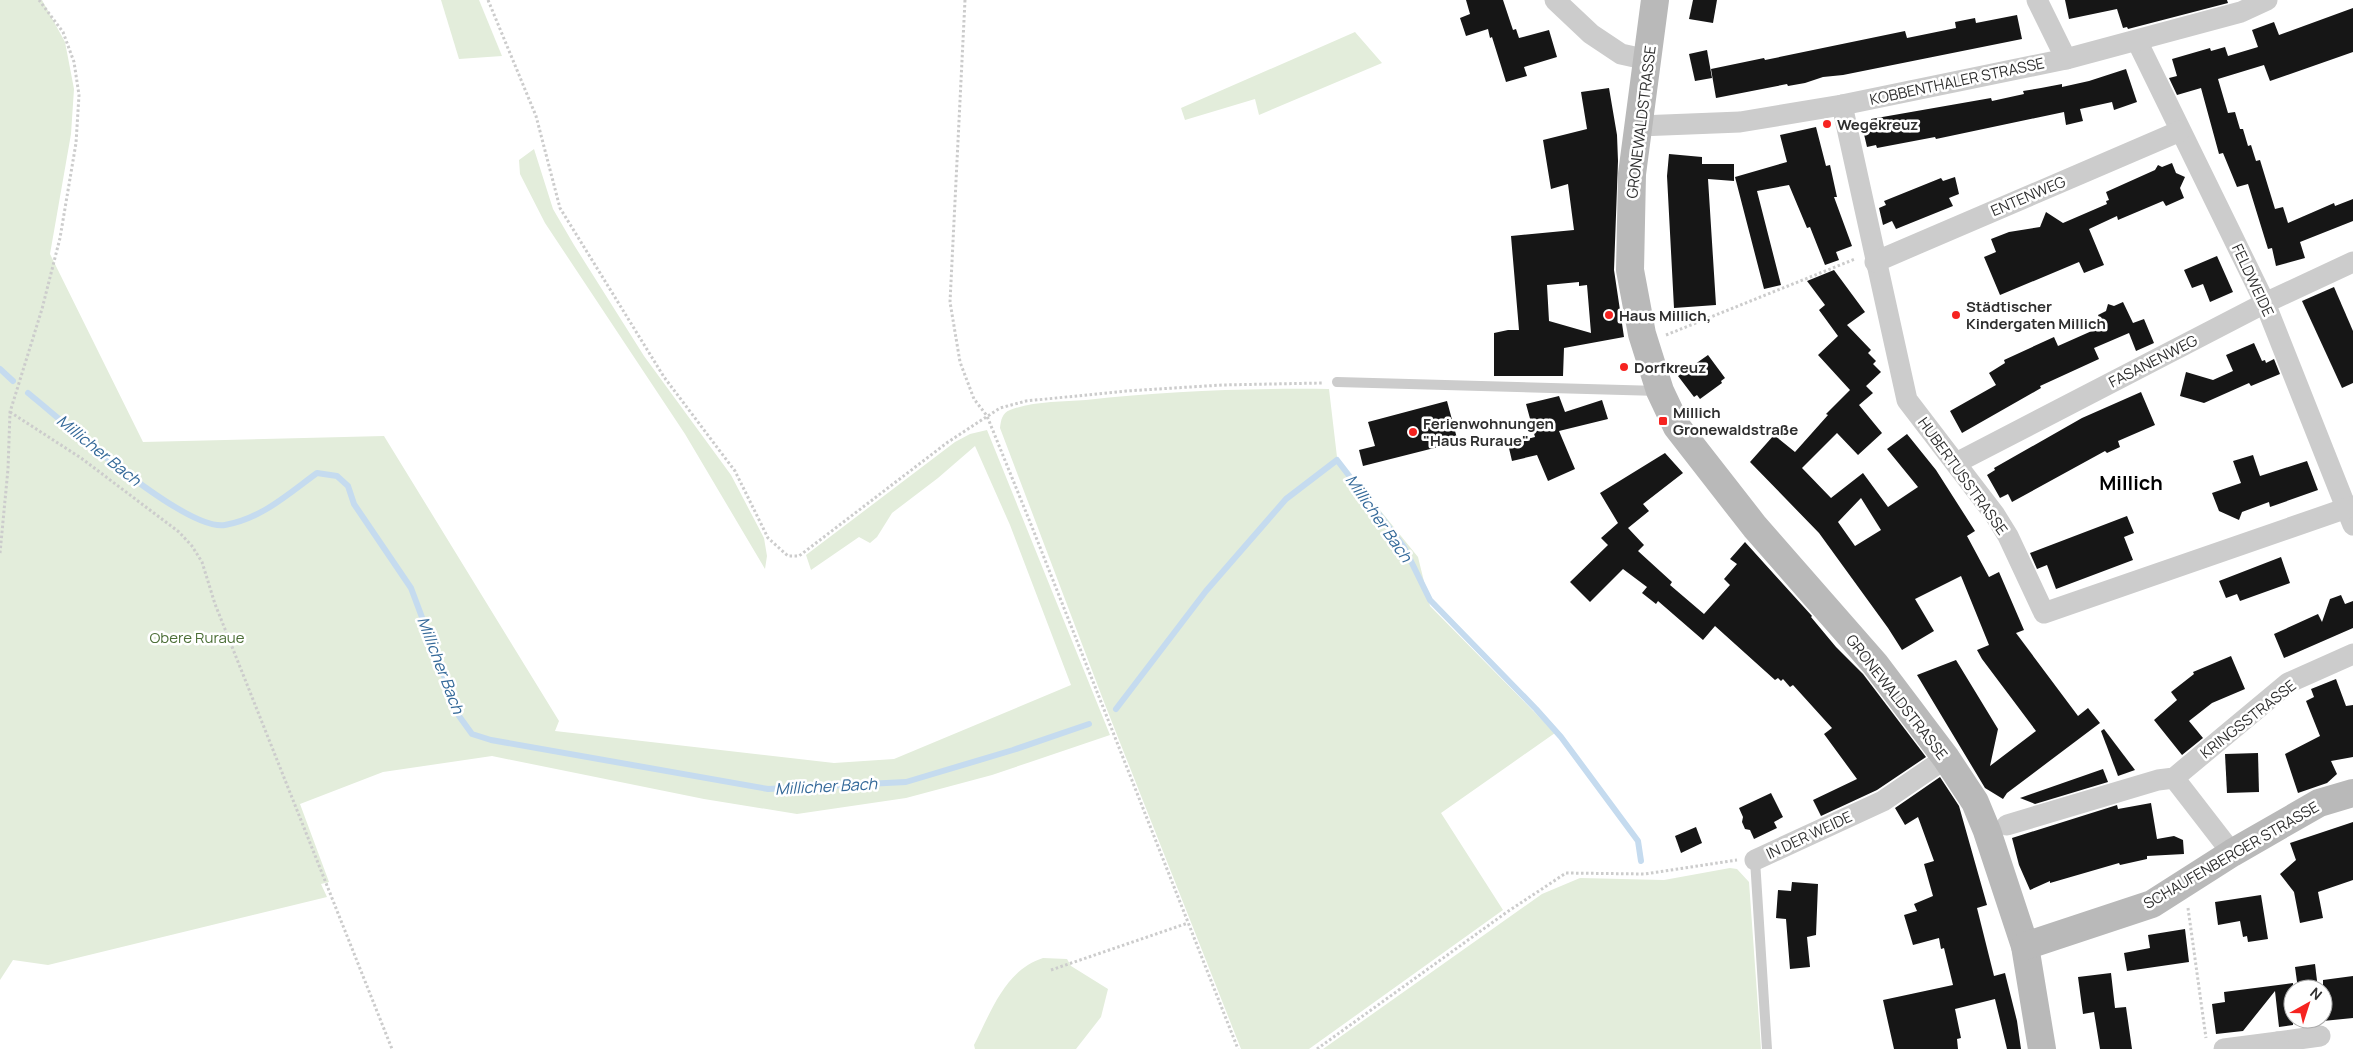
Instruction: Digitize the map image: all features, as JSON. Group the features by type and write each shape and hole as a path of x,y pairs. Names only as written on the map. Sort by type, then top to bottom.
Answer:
{"main road":[{"name":"GRONEWALDSTRASSE","path":"1655,0 1632,174 1630,270 1645,344 1660,391 1677,427 1743,512 1875,664 1946,758 1975,802 1987,831 2025,946 2042,1049"},
{"name":"SCHAUFENBERGER STRASSE","path":"2025,946 2152,904 2232,853 2319,803 2353,793"}],"street":[{"path":"1555,0 1591,34 1621,54 1648,60"},
{"path":"2037,0 2066,59"},
{"name":"KOBBENTHALER STRASSE","path":"1639,126 1740,122 1842,105 2066,59 2241,12 2267,0"},
{"name":"FELDWEIDE","path":"2137,41 2265,303 2351,513"},
{"name":"HUBERTUSSTRASSE","path":"1842,105 1907,400 2000,522 2044,613 2351,513"},
{"name":"ENTENWEG","path":"1874,256 2180,131"},
{"name":"FASANENWEG","path":"1956,463 2265,303 2353,262"},
{"name":"KRINGSSTRASSE","path":"2007,825 2158,780 2174,778 2288,684 2353,654"},
{"name":"IN DER WEIDE","path":"1755,860 1883,801 1946,758"},
{"path":"2174,778 2232,853"},
{"path":"2215,1044 2279,1046 2320,1036"}],"lane":[{"path":"1337,382 1660,391"},
{"name":"IN DER WEIDE","path":"1755,860 1767,1049"}],"path":[{"path":"0,554 8,470 10,412 42,309 60,238 76,143 79,95 74,62 63,32 39,0"},
{"path":"488,0 536,116 560,208 659,369 735,471 768,538 779,550 788,556 798,556 948,442 1000,408 1026,401 1126,391 1241,384 1337,382"},
{"path":"965,0 950,302 960,362 974,399 987,416 1238,1049"},
{"path":"1645,344 1874,256"},
{"path":"10,412 80,458 166,521 192,546 202,562 215,604 392,1049"},
{"path":"1316,1049 1507,912 1566,873 1645,874 1734,860 1755,860"},
{"path":"2185,884 2215,1044"},
{"path":"1051,970 1188,922"}],"green space":[{"name":"Obere Ruraue","path":"0,0 42,0 65,42 74,89 71,134 50,254 143,442 384,436 559,721 555,731 834,763 894,759 1071,685 1010,525 975,446 938,478 892,513 877,537 870,543 859,537 811,570 806,555 955,442 970,434 987,430 1110,735 992,775 906,798 797,814 704,799 492,756 383,772 300,804 329,882 321,884 327,897 48,965 13,960 0,980"},
{"path":"441,0 479,0 502,56 459,59"},
{"path":"1355,32 1382,63 1259,115 1255,99 1185,120 1181,108"},
{"path":"534,149 553,209 574,245 644,356 731,475 764,538 767,556 765,569 685,434 545,223 520,174 519,160"},
{"path":"1329,389 1337,457 1418,557 1430,606 1555,733 1441,813 1503,910 1309,1049 1241,1049 1104,702 1000,425 1002,417 1007,411 1038,403 1207,391"},
{"path":"1730,868 1737,869 1749,882 1761,1049 1323,1049 1542,894 1580,878 1664,880"},
{"path":"1043,958 1067,959 1071,966 1108,989 1101,1017 1076,1049 975,1049 974,1045 993,1006 1009,982 1030,964"}],"building":[{"path":"1466,0 1503,0 1513,30 1516,29 1519,38 1549,30 1557,57 1524,67 1527,76 1506,82 1488,29 1466,36 1460,18 1470,14"},
{"path":"1693,0 1717,0 1713,23 1689,19"},
{"path":"2065,0 2227,0 2228,3 2128,29 2127,27 2123,28 2117,9 2069,19"},
{"path":"2353,8 2353,52 2270,81 2264,65 2218,79 2228,113 2235,112 2248,146 2251,145 2256,161 2260,160 2275,209 2283,207 2288,223 2334,203 2335,206 2353,199 2353,221 2300,242 2305,258 2276,266 2272,248 2268,249 2248,184 2237,187 2223,153 2219,154 2201,88 2177,95 2169,78 2177,76 2172,59 2210,48 2211,51 2225,47 2228,56 2258,47 2252,30 2274,22 2279,35"},
{"path":"2017,15 2022,39 1843,75 1823,77 1805,83 1788,86 1787,84 1716,98 1711,69 1764,58 1765,60 1905,31 1907,38 1956,28 1955,22 1975,18 1976,23"},
{"path":"1707,50 1712,78 1695,81 1689,54"},
{"path":"2126,69 2137,102 2114,110 2112,102 2080,109 2083,121 2066,125 2064,112 1936,139 1935,137 1877,148 1876,145 1867,147 1863,130 1873,128 1871,119 1991,98 1992,101 2024,94 2023,91 2062,84 2062,87 2089,81"},
{"path":"1609,88 1617,135 1618,161 1614,270 1624,337 1564,348 1563,376 1494,376 1494,333 1519,330 1511,236 1574,230 1568,184 1551,189 1543,140 1587,129 1581,92","holes":["1579,282 1579,286 1587,285 1591,333 1549,321 1547,285"]},
{"path":"1816,127 1826,166 1830,165 1837,197 1834,197 1852,246 1836,252 1839,260 1825,265 1810,227 1807,228 1789,185 1757,191 1781,285 1764,289 1735,177 1787,162 1780,135"},
{"path":"1669,154 1702,157 1702,164 1734,164 1734,181 1708,179 1716,305 1674,308 1667,176"},
{"path":"2172,163 2176,173 2185,177 2180,188 2184,198 2166,206 2163,201 2118,220 2117,216 2089,229 2104,265 2084,273 2079,262 2000,295 1984,257 1996,252 1991,239 2009,232 2040,227 2046,212 2063,223 2107,204 2106,201 2109,200 2106,192 2155,170 2158,165 2162,167"},
{"path":"1955,177 1959,194 1949,198 1953,206 1896,229 1892,221 1883,225 1879,208 1886,205 1884,201 1941,178 1943,181"},
{"path":"2217,256 2233,292 2210,302 2203,284 2192,288 2184,270"},
{"path":"1834,270 1865,312 1847,325 1871,350 1868,353 1876,361 1873,364 1881,372 1866,386 1873,393 1859,405 1882,433 1858,455 1837,433 1802,468 1831,498 1863,473 1888,507 1918,487 1887,449 1907,434 1936,470 1975,531 1967,536 1989,577 1999,572 2024,630 2016,633 2078,716 2088,708 2100,723 2007,793 2003,799 1985,788 1917,675 1956,660 1998,729 1990,766 2036,731 1977,650 1989,645 1961,576 1915,599 1934,631 1902,650 1819,533 1750,462 1774,435 1795,452 1828,415 1826,414 1850,390 1818,355 1838,336 1819,310 1825,305 1807,281","holes":["1861,498 1881,530 1855,546 1838,522"]},
{"path":"2334,287 2353,331 2353,383 2342,388 2302,301"},
{"path":"2123,302 2133,323 2144,319 2154,343 2136,351 2129,333 2094,348 2099,359 2040,386 2041,388 1962,433 1950,411 1996,385 1989,373 2005,363 2004,360 2054,337 2058,346 2103,326 2098,315 2106,311 2108,304 2114,306"},
{"path":"2254,343 2262,361 2265,360 2266,363 2274,359 2280,374 2251,386 2249,383 2204,403 2180,396 2186,372 2213,380 2233,371 2226,355"},
{"path":"1708,355 1725,378 1721,381 1722,383 1700,399 1697,395 1694,397 1678,376"},
{"path":"2141,392 2155,425 2118,441 2120,447 2107,453 2105,451 2012,502 2008,494 2000,498 1987,475 1995,470 1994,468 2082,418"},
{"path":"1559,396 1565,412 1602,400 1608,419 1559,431 1575,469 1548,481 1537,455 1512,461 1508,444 1535,437 1526,404"},
{"name":"Ferienwohnungen \"Haus Ruraue\"","path":"1447,401 1458,442 1363,466 1359,450 1375,446 1368,422"},
{"path":"1665,453 1683,473 1643,504 1649,511 1628,528 1644,545 1638,551 1672,582 1670,585 1704,614 1730,585 1724,579 1737,564 1730,559 1745,542 1812,616 1836,647 1863,674 1926,757 1877,790 1821,816 1813,800 1857,779 1824,734 1832,728 1793,685 1790,687 1783,679 1781,681 1778,678 1775,680 1715,626 1703,640 1658,601 1656,604 1642,593 1647,587 1623,569 1590,602 1570,582 1608,545 1601,538 1618,523 1600,493"},
{"path":"2253,455 2260,476 2307,461 2318,490 2270,507 2269,502 2242,512 2239,520 2219,511 2212,493 2241,483 2233,461"},
{"path":"2127,516 2134,533 2124,537 2133,560 2056,589 2047,565 2037,569 2030,553"},
{"path":"2281,557 2290,583 2240,601 2237,594 2226,598 2219,581"},
{"path":"2341,595 2345,604 2353,601 2353,628 2284,658 2274,634 2318,614 2322,622 2330,599"},
{"path":"2231,656 2245,689 2212,703 2189,721 2203,738 2182,755 2154,720 2177,700 2171,692 2194,674 2193,672"},
{"path":"2336,679 2346,706 2353,705 2353,757 2331,761 2337,774 2327,783 2298,793 2285,754 2320,736 2306,701 2314,697 2311,689"},
{"path":"2104,729 2135,770 2118,776 2101,731"},
{"path":"2258,753 2259,792 2227,793 2225,754"},
{"path":"2103,769 2108,782 2035,804 2020,798"},
{"path":"1940,777 1959,806 1987,905 1977,908 1994,976 2005,973 2017,1021 2021,1049 2007,1049 1995,999 1955,1009 1961,1038 1957,1039 1958,1049 1894,1049 1883,1000 1953,985 1944,948 1941,949 1939,938 1913,945 1904,915 1917,911 1914,904 1933,896 1924,864 1934,861 1918,817 1905,825 1895,808"},
{"path":"1771,793 1783,817 1774,822 1777,828 1754,839 1750,830 1745,829 1739,808"},
{"path":"2151,803 2157,839 2174,836 2183,840 2184,854 2147,856 2147,859 2120,865 2119,863 2050,883 2050,881 2030,890 2019,865 2012,838 2117,805 2118,809"},
{"path":"2353,822 2353,880 2318,892 2323,918 2300,923 2294,892 2280,874 2296,860 2290,843"},
{"path":"1696,827 1702,843 1681,853 1675,836"},
{"path":"1792,882 1818,884 1816,935 1807,937 1810,967 1790,969 1786,919 1776,918 1778,890 1791,891"},
{"path":"2261,895 2268,939 2248,942 2247,936 2243,937 2240,921 2218,925 2215,902"},
{"path":"2185,929 2189,962 2127,971 2124,953 2150,948 2148,935"},
{"path":"2315,964 2317,979 2297,979 2295,967"},
{"path":"2111,973 2115,1008 2126,1007 2132,1049 2100,1049 2094,1012 2083,1014 2078,977"},
{"path":"2353,976 2353,1018 2333,1020 2333,979 2330,979"},
{"path":"2283,984 2283,1026 2279,1027 2275,991 2243,1031 2216,1034 2212,1004 2225,1002 2224,992"}],"waterway":[{"name":"Millicher Bach","path":"0,369 13,381"},
{"name":"Millicher Bach","path":"28,393 124,472 182,511 206,522 225,525 238,522 274,505 317,473 337,476 348,486 354,504 411,588 459,716 472,734 491,740 768,789 906,782 1013,750 1089,724"},
{"name":"Millicher Bach","path":"1116,709 1206,591 1286,499 1337,460 1404,547 1430,600 1561,737 1638,841 1641,861"}],"place":[{"name":"Wegekreuz","path":"1827,124"},
{"name":"Haus Millich,","path":"1609,315"},
{"name":"Städtischer Kindergaten Millich","path":"1956,315"},
{"name":"Dorfkreuz","path":"1624,367"},
{"name":"Millich Gronewaldstraße","path":"1663,421"},
{"name":"Ferienwohnungen \"Haus Ruraue\"","path":"1413,432"}],"district":[{"name":"Millich","path":"2131,482"}]}
